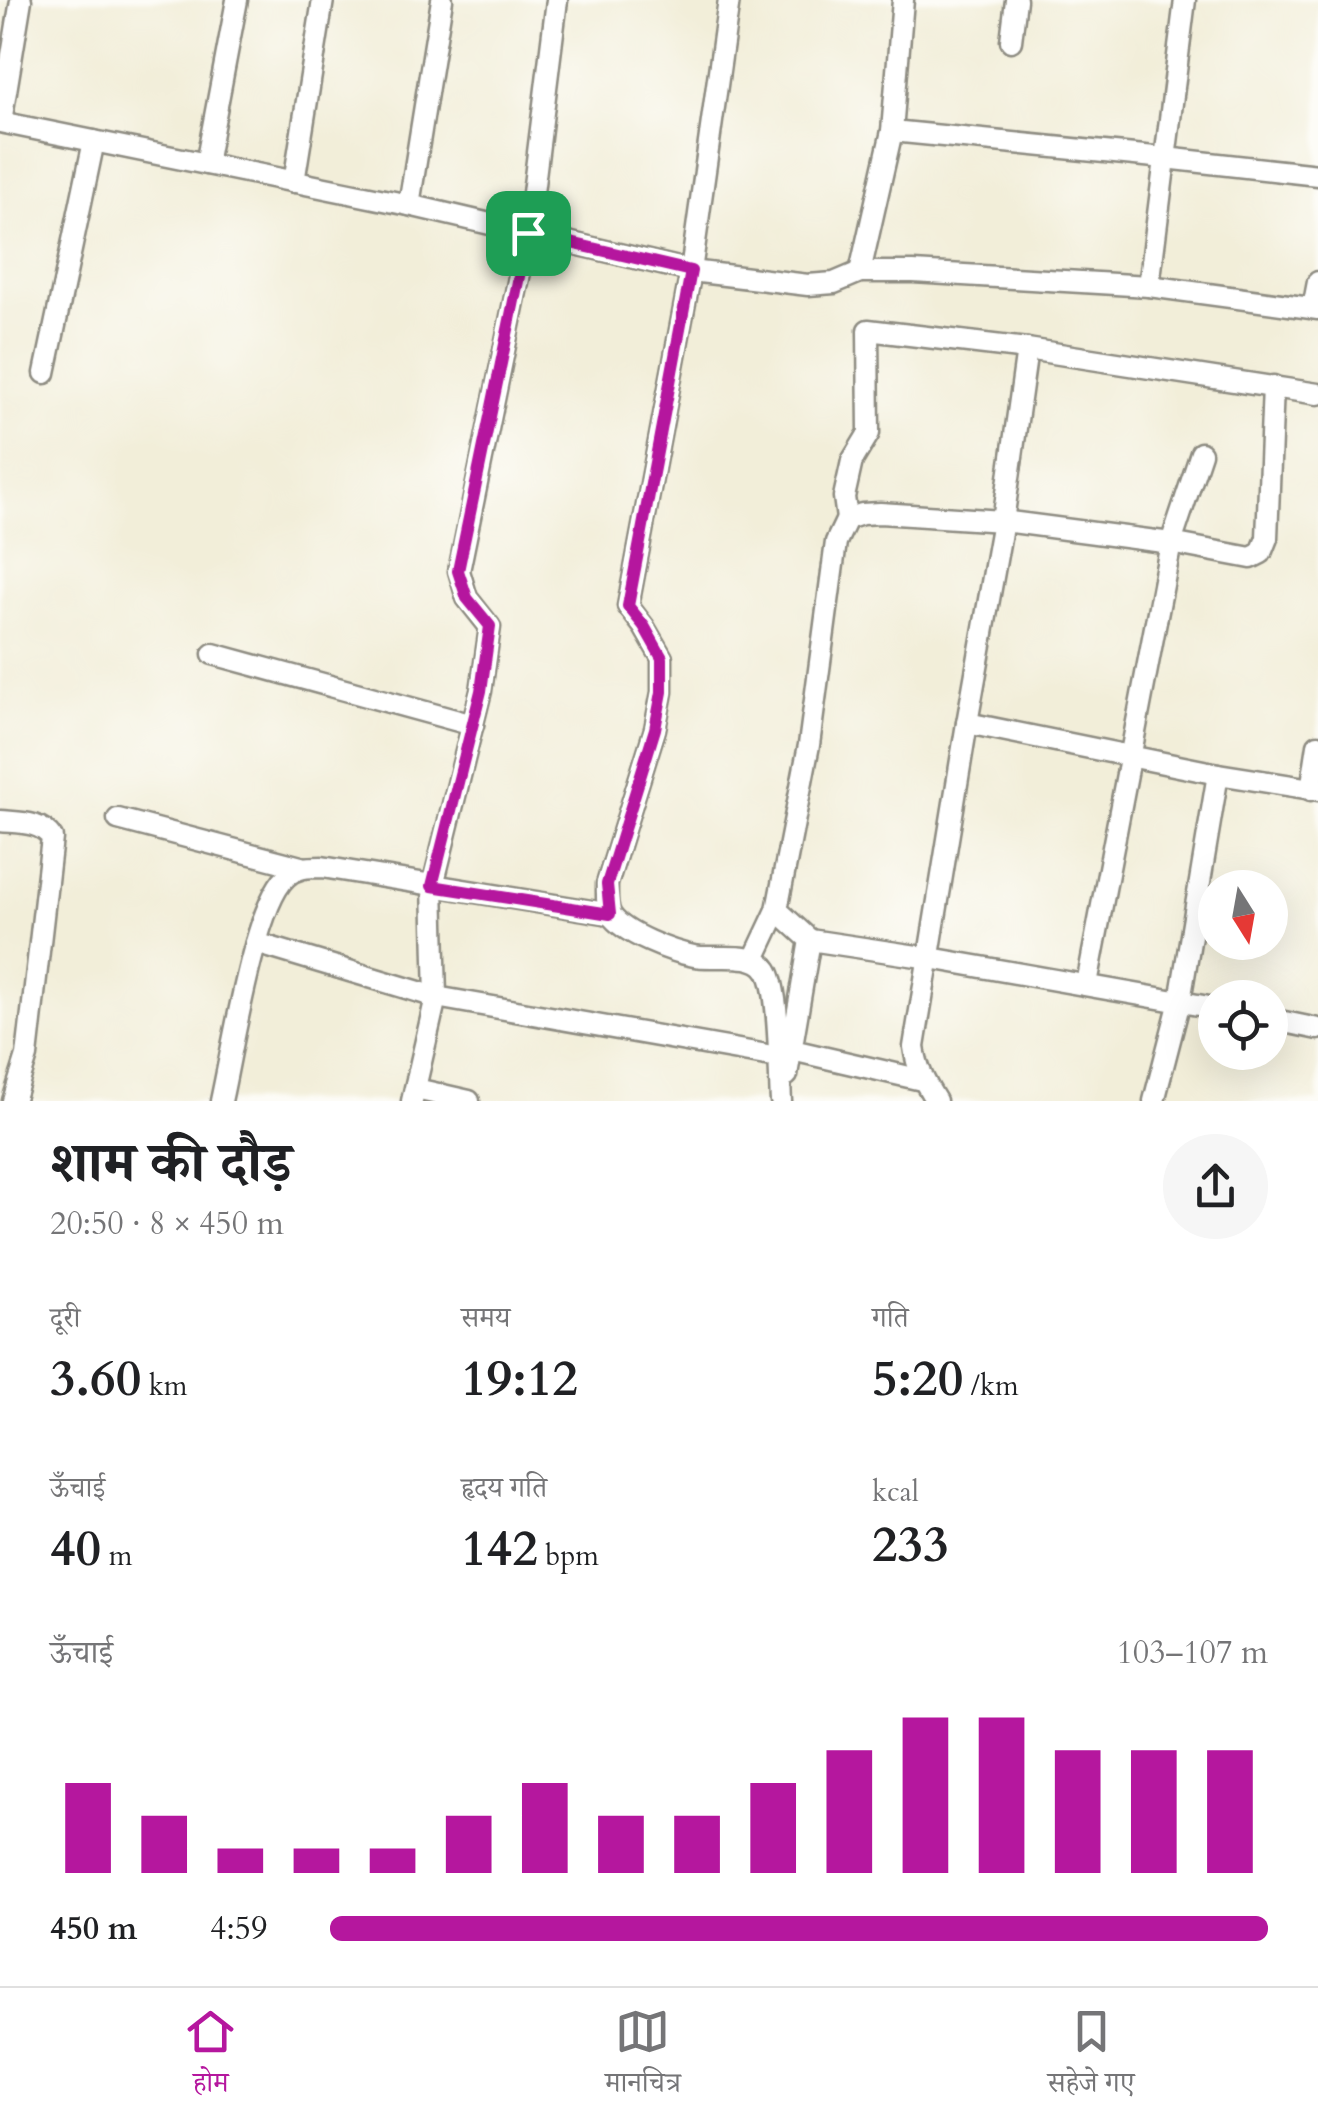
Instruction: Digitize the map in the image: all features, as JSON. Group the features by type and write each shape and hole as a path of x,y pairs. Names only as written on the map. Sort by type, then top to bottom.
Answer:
{"street":[{"path":"22,0 0,122 409,205 691,271 808,285 834,283 860,272 913,272 1149,286 1316,308 1318,282"},
{"path":"206,164 237,0"},
{"path":"294,182 324,0"},
{"path":"409,205 442,0"},
{"path":"469,1101 414,1095 436,997 432,886 481,691 490,626 467,598 458,571 528,233 556,0"},
{"path":"610,914 607,884 655,729 662,692 662,658 628,606 691,271 729,0"},
{"path":"860,272 892,131 902,0"},
{"path":"1011,41 1016,0"},
{"path":"1149,286 1185,0"},
{"path":"892,131 1318,176"},
{"path":"45,373 94,141"},
{"path":"754,959 776,910 809,746 836,542 847,519 844,497 852,460 869,433 868,330 1026,349 1318,394"},
{"path":"936,1101 922,1080 914,1047 1004,521 1026,349"},
{"path":"847,519 880,513 1004,521 1251,558 1261,553 1267,538 1274,386"},
{"path":"1087,984 1171,543 1201,453"},
{"path":"214,654 473,726"},
{"path":"967,723 1314,790 1318,744"},
{"path":"1154,1101 1180,1000 1218,774"},
{"path":"118,819 301,868 322,867 610,914 640,937 693,956 754,959 767,970 774,991 785,1053"},
{"path":"0,820 46,828 52,838 27,1056 13,1101"},
{"path":"221,1101 256,942 276,890 287,876 301,868"},
{"path":"776,910 810,940 1198,1004"},
{"path":"782,1101 785,1053 810,940"},
{"path":"256,942 436,997 785,1053 922,1080"},
{"path":"1288,1023 1318,1029"}],"route":[{"path":"528,233 691,271 628,606 662,658 662,692 655,729 607,884 610,914 432,886 481,691 490,626 467,598 458,571 528,233"}]}
